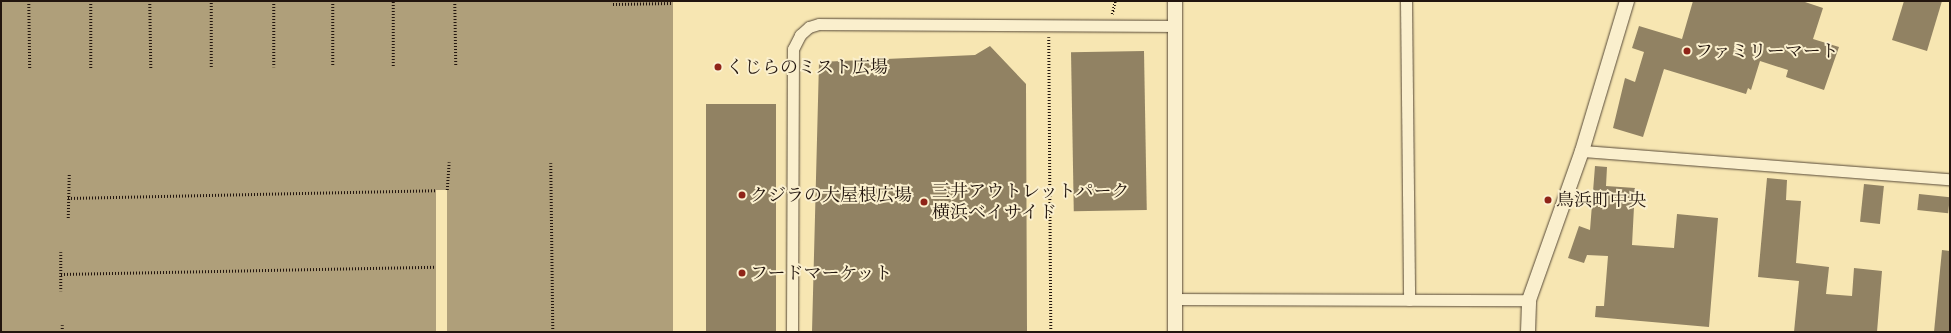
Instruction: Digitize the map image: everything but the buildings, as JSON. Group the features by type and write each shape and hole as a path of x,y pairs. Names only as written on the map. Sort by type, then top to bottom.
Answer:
{"street":[{"path":"1175,1 1175,332"},
{"path":"1406,1 1409,300"},
{"path":"1528,332 1529,300 1582,151 1627,1"},
{"path":"792,332 793,49 800,34 809,27 819,24 1174,26"},
{"path":"1582,151 1950,179"},
{"path":"1175,299 1529,300"}],"path":[{"path":"30,1 30,69"},
{"path":"91,1 91,68"},
{"path":"150,1 151,68"},
{"path":"211,1 211,67"},
{"path":"274,1 274,67"},
{"path":"333,1 333,66"},
{"path":"393,1 393,66"},
{"path":"455,1 456,65"},
{"path":"1115,1 1111,16 1118,16"},
{"path":"613,4 673,4"},
{"path":"1041,34 1057,35"},
{"path":"1049,35 1051,332"},
{"path":"448,190 449,162"},
{"path":"551,163 553,332"},
{"path":"68,218 69,174"},
{"path":"68,198 436,190"},
{"path":"60,252 61,291"},
{"path":"61,274 436,267"},
{"path":"62,325 62,332"}],"shaded area":[{"path":"1,1 673,1 673,332 1,332"}],"pier":[{"path":"436,190 447,190 447,332 436,332"}],"place":[{"name":"ファミリーマート","path":"1687,51"},
{"name":"くじらのミスト広場","path":"718,67"},
{"name":"クジラの大屋根広場","path":"742,195"},
{"name":"鳥浜町中央","path":"1548,200"},
{"name":"三井アウトレットパーク 横浜ベイサイド","path":"924,202"},
{"name":"フードマーケット","path":"742,273"}]}
